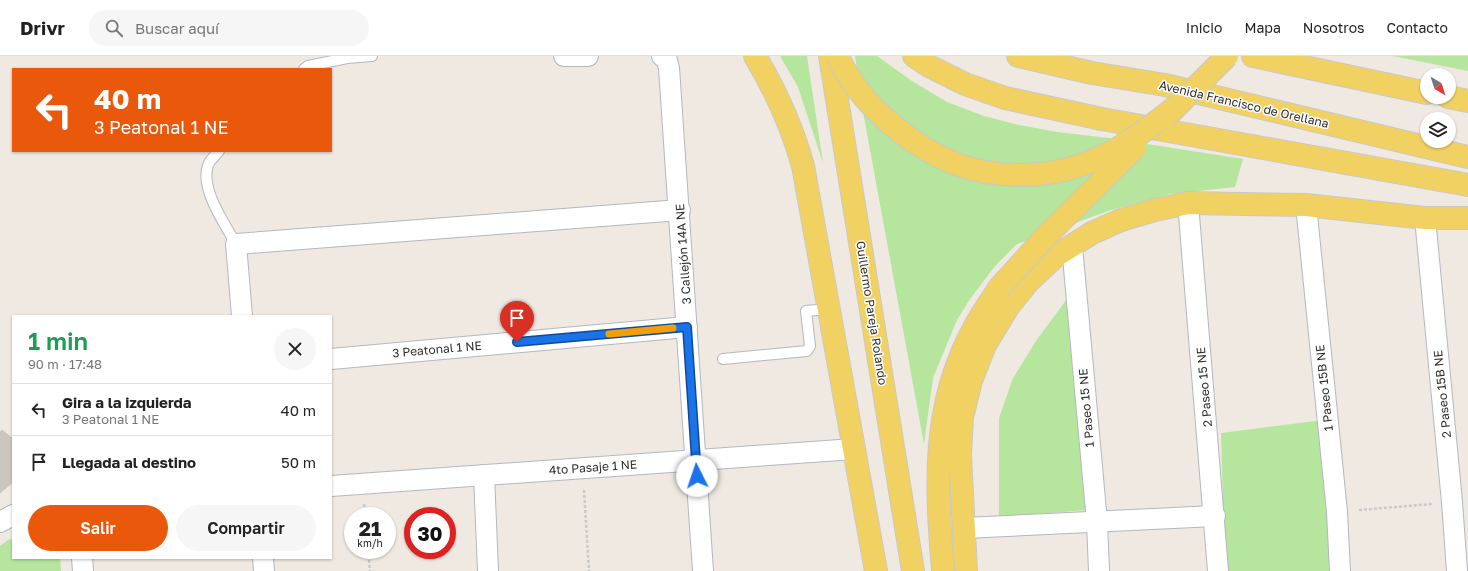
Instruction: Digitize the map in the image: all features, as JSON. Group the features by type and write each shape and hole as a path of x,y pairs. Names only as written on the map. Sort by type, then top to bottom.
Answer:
{"main road":[{"path":"755,56 784,108 796,140 803,166 876,571"},
{"name":"Guillermo Pareja Rolando","path":"830,56 913,571"},
{"path":"838,56 858,88 873,107 900,132 923,147 959,165 983,171 1012,175 1042,174 1077,167 1106,156 1131,142 1175,107"},
{"path":"914,56 929,66 965,84 1012,100 1102,119 1468,185"},
{"name":"Avenida Francisco de Orellana","path":"1018,56 1092,73 1165,85 1468,157"},
{"path":"943,571 937,479 940,438 947,400 957,367 974,327 999,288 1047,235 1227,56"},
{"path":"1253,56 1420,92"},
{"path":"1456,99 1468,101"},
{"path":"966,571 960,454 962,417 971,382 985,345 1008,307 1029,282 1057,254 1092,233 1121,220 1155,210 1188,203 1306,206 1424,218 1468,218"}],"street":[{"path":"564,56 588,56"},
{"name":"3 Callejón 14A NE","path":"664,56 670,68 703,571"},
{"name":"2 Paseo 15 NE","path":"1188,203 1215,516 1218,571"},
{"name":"1 Paseo 15B NE","path":"1306,206 1337,512 1340,571"},
{"path":"242,315 236,244 680,210"},
{"name":"2 Paseo 15B NE","path":"1424,218 1452,502 1462,549 1457,571"},
{"name":"1 Paseo 15 NE","path":"1072,246 1097,522 1099,571"},
{"name":"3 Peatonal 1 NE","path":"332,359 687,327"},
{"name":"4to Pasaje 1 NE","path":"332,486 854,449"},
{"path":"484,475 488,571"},
{"path":"0,522 12,516"},
{"path":"964,528 1215,516"},
{"path":"82,559 83,571"},
{"path":"263,559 264,571"}],"lane":[{"path":"305,68 308,66 347,58 372,56"},
{"path":"218,152 209,163 207,179 212,200 236,244"},
{"path":"723,359 807,351 810,346 806,311 829,308"}],"path":[{"path":"582,468 589,571"},
{"path":"1337,512 1452,502"},
{"path":"369,559 370,571"}],"green space":[{"path":"780,56 807,56 823,163 798,87"},
{"path":"855,56 877,56 912,81 947,102 984,116 1019,125 1057,132 1109,138 1243,159 1235,187 1170,194 1111,210 1017,244 995,266 970,299 957,320 933,378 924,444 864,117"},
{"path":"1393,56 1468,56 1468,71"},
{"path":"1072,292 1087,510 999,517 999,418 1013,378 1036,341"},
{"path":"1323,420 1335,571 1225,571 1221,433"},
{"path":"12,539 12,559 60,559 61,571 0,571 0,546 8,540"}],"building":[{"path":"2,430 12,438 12,483 0,493 0,432"}],"slow traffic":[{"path":"609,334 673,328"}],"route":[{"path":"517,342 687,327 697,476"}]}
